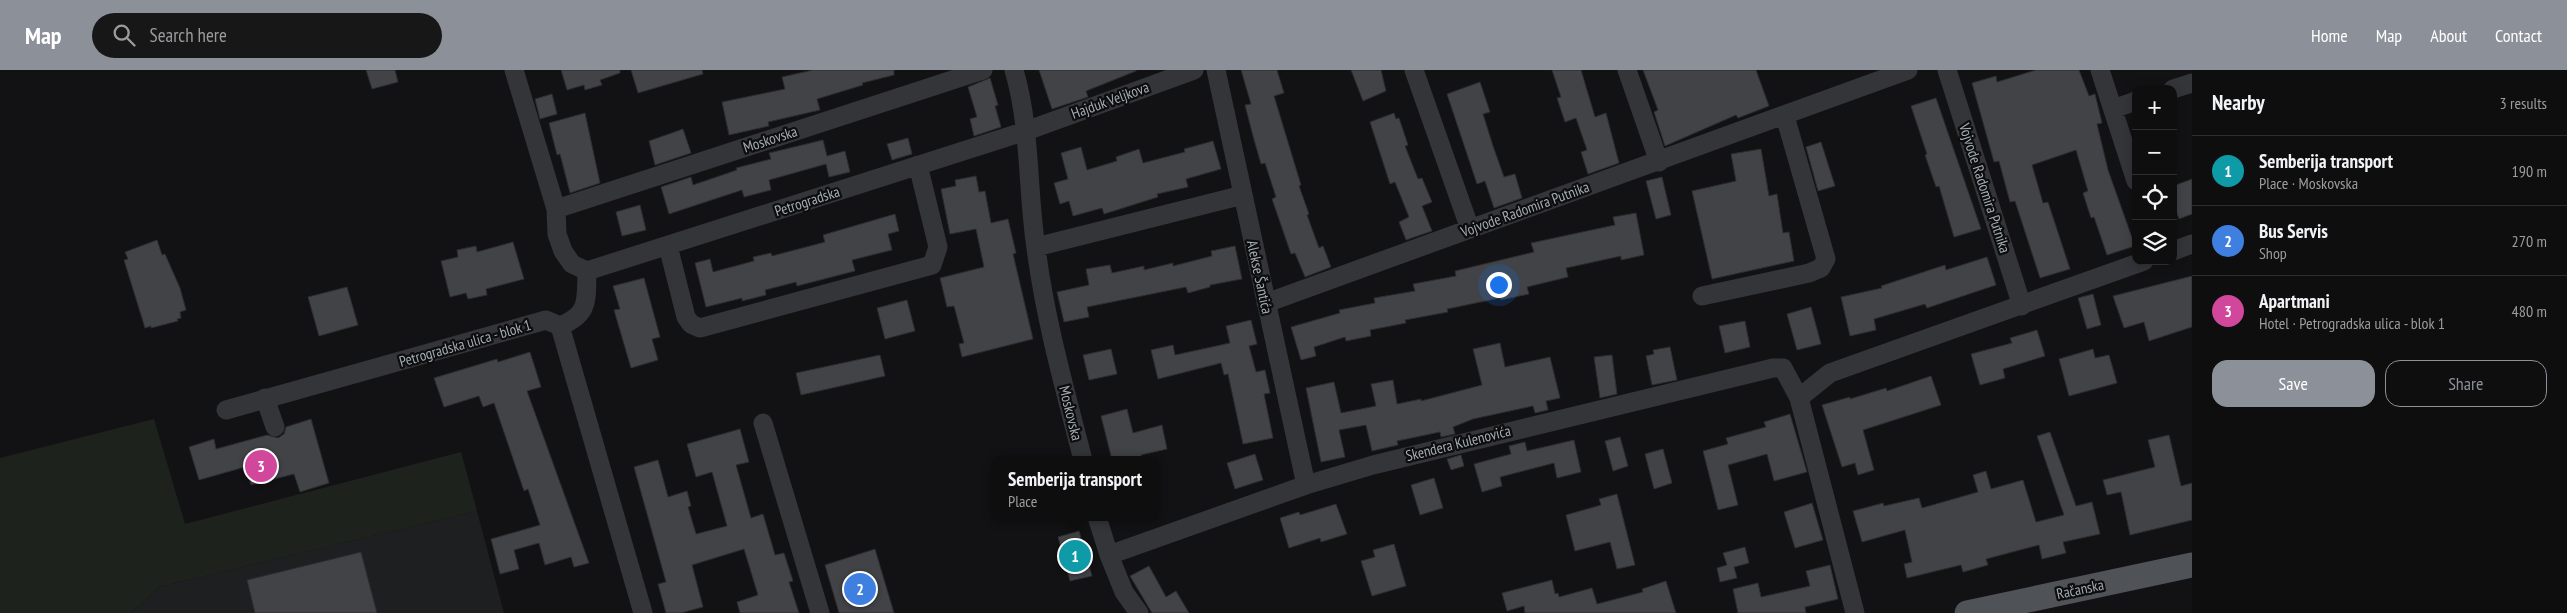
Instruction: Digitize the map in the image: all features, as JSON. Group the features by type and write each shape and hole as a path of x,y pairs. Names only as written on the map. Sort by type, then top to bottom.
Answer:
{"main road":[{"name":"Račanska","path":"1967,613 2192,565"}],"street":[{"path":"514,70 556,209 556,234 563,251 572,264 587,270 583,310 575,320 560,326 643,613"},
{"name":"Moskovska","path":"556,209 983,70"},
{"name":"Moskovska","path":"1014,70 1021,96 1026,131 1036,247 1054,344 1082,456"},
{"name":"Hajduk Veljkova","path":"1026,131 1194,70"},
{"name":"Alekse Šantića","path":"1216,70 1306,485"},
{"path":"1414,70 1470,229"},
{"path":"1627,70 1659,162"},
{"name":"Vojvode Radomira Putnika","path":"1266,303 1659,162 1908,70"},
{"name":"Vojvode Radomira Putnika","path":"1947,70 2022,306"},
{"path":"2100,70 2134,175"},
{"path":"2177,88 2192,82"},
{"path":"2113,109 2132,102"},
{"path":"1702,296 1808,273 1821,268 1826,259 1784,116"},
{"name":"Petrogradska","path":"587,270 668,246 1026,131"},
{"path":"668,246 686,317 691,324 700,328 932,265 938,247 918,165"},
{"path":"1036,247 1243,195"},
{"path":"2177,250 2192,244"},
{"path":"1855,613 1799,398 1830,372 2022,306 2133,265"},
{"name":"Petrogradska ulica - blok 1","path":"226,410 546,320 560,326"},
{"name":"Skendera Kulenovića","path":"1109,555 1306,485 1373,464 1773,368 1783,368 1799,398"},
{"path":"265,398 275,427"},
{"path":"763,423 820,613"},
{"path":"1098,521 1124,592 1139,613"}],"shaded area":[{"path":"154,419 185,524 461,452 477,511 159,587 131,613 0,613 0,458"},
{"path":"477,511 504,613 131,613 159,587"}],"building":[{"path":"366,70 395,70 398,82 372,89"},
{"path":"561,70 620,70 620,73 600,80 602,85 585,90 584,85 567,90"},
{"path":"631,70 702,70 703,74 638,93"},
{"path":"813,70 894,70 894,75 862,83 863,85 817,99 820,110 768,122 769,126 729,135 722,102 785,89 782,77"},
{"path":"1039,70 1136,71 1086,91 1088,97 1052,109"},
{"path":"1241,70 1277,70 1284,93 1274,96 1301,185 1299,186 1309,214 1307,215 1319,248 1323,246 1331,267 1305,277 1295,253 1291,254 1272,199 1276,197 1265,163 1261,164 1245,105 1251,104"},
{"path":"1351,70 1381,70 1386,91 1363,101"},
{"path":"1552,70 1581,70 1595,117 1606,113 1619,163 1588,174 1581,152 1587,150 1576,118 1565,122 1557,98 1561,97"},
{"path":"1643,70 1756,70 1769,106 1738,118 1736,115 1665,146 1654,112 1658,110"},
{"path":"2036,70 2079,70 2089,96 2095,94 2102,123 2097,124 2108,170 2132,238 2132,247 2107,255 2094,217 2091,218 2083,193 2088,191 2076,150 2032,165 2043,203 2048,202 2070,269 2040,278 2015,201 2010,202 1999,161 1994,162 1972,83 1996,76 1997,82"},
{"path":"990,78 998,105 995,106 1001,127 974,136 970,119 977,117 968,87"},
{"path":"1480,82 1490,112 1483,114 1504,177 1515,174 1522,198 1494,208 1485,181 1477,184 1447,94"},
{"path":"552,94 557,114 540,119 535,99"},
{"path":"1936,98 1981,229 1954,237 1939,186 1936,187 1925,155 1927,154 1911,106"},
{"path":"585,113 600,183 570,193 560,154 557,155 549,123"},
{"path":"1394,113 1396,119 1399,118 1408,145 1405,146 1418,179 1422,178 1432,202 1422,206 1432,231 1406,240 1399,222 1409,217 1395,182 1390,184 1370,122"},
{"path":"683,129 691,153 655,165 649,141"},
{"path":"908,138 912,154 892,160 887,144"},
{"path":"823,140 827,156 845,151 850,172 829,177 826,164 769,180 771,190 744,197 742,190 669,214 661,187 691,177 693,185 737,170 736,168 771,159 769,153"},
{"path":"1213,141 1221,169 1186,179 1188,187 1157,194 1158,197 1104,214 1102,208 1073,216 1069,201 1060,204 1054,183 1068,179 1061,153 1081,147 1087,170 1117,161 1116,157 1139,149 1143,163 1185,152 1184,149"},
{"path":"1821,142 1835,186 1818,191 1806,147"},
{"path":"1761,149 1769,196 1777,194 1783,233 1789,232 1794,261 1712,279 1692,191 1736,181 1731,154"},
{"path":"976,176 979,192 985,191 991,223 1008,219 1016,253 1013,254 1033,339 962,357 959,344 964,343 954,306 947,307 940,278 984,267 976,229 950,234 941,189 956,186 955,180"},
{"path":"1662,177 1671,215 1656,219 1646,181"},
{"path":"2192,179 2192,214 2179,219 2177,214 2177,185"},
{"path":"640,205 646,230 622,236 616,212"},
{"path":"1636,213 1644,255 1621,260 1621,256 1566,268 1568,277 1527,287 1529,294 1447,309 1448,312 1405,320 1406,323 1370,330 1371,336 1346,341 1345,337 1314,347 1316,356 1301,360 1291,327 1340,313 1339,310 1375,303 1374,298 1415,291 1413,284 1456,276 1455,271 1534,252 1531,243 1615,225 1613,217"},
{"path":"895,214 899,231 888,234 892,250 852,260 855,271 797,286 796,282 765,290 766,295 742,301 742,298 706,307 695,263 710,259 713,272 754,261 753,257 771,253 772,256 825,242 823,235"},
{"path":"157,240 162,255 165,254 180,288 186,310 180,312 181,318 177,319 178,321 145,328 124,260 128,259 125,252"},
{"path":"513,242 524,279 486,289 487,295 468,299 466,293 450,297 441,261 458,257 457,250 476,246 477,252"},
{"path":"1235,246 1242,279 1210,285 1210,287 1188,293 1186,287 1087,307 1089,317 1064,322 1057,292 1089,285 1086,269 1110,265 1112,273 1144,266 1144,270 1173,263 1173,266 1212,256 1211,251"},
{"path":"1987,257 1996,285 1927,308 1925,304 1874,319 1876,330 1850,336 1841,297 1882,288 1881,286 1945,265 1946,270"},
{"path":"2192,276 2192,327 2149,341 2144,322 2124,328 2113,296"},
{"path":"644,278 660,337 652,339 658,360 631,368 614,310 620,309 613,286"},
{"path":"347,287 358,325 319,336 308,297"},
{"path":"2093,294 2101,325 2087,329 2078,298"},
{"path":"907,300 915,331 885,339 877,308"},
{"path":"1811,307 1821,344 1797,350 1787,314"},
{"path":"1251,320 1257,344 1249,346 1256,372 1265,370 1270,393 1264,394 1273,438 1243,444 1228,374 1224,375 1221,363 1158,379 1151,350 1173,345 1175,355 1230,343 1226,326"},
{"path":"1745,321 1750,347 1725,353 1719,326"},
{"path":"2037,330 2045,356 2003,369 2005,378 1980,385 1971,354 2012,343 2010,338"},
{"path":"1500,343 1505,367 1550,357 1560,398 1546,401 1548,410 1535,413 1533,406 1473,419 1453,427 1455,434 1441,437 1440,432 1397,441 1398,445 1372,451 1366,425 1339,430 1345,457 1321,462 1306,388 1334,382 1341,413 1376,406 1371,384 1393,380 1397,404 1421,399 1421,401 1482,385 1473,349"},
{"path":"1670,347 1677,380 1652,385 1646,356 1654,354 1653,350"},
{"path":"1111,349 1117,374 1089,380 1083,355"},
{"path":"2093,349 2095,358 2109,355 2117,383 2069,396 2059,359"},
{"path":"530,352 541,387 527,391 589,563 574,567 571,557 545,565 539,543 514,550 519,569 500,574 491,539 540,525 528,489 524,491 494,403 483,407 479,396 444,407 434,378 497,359 498,362"},
{"path":"880,355 885,376 801,395 796,373"},
{"path":"1612,355 1617,394 1600,398 1594,357"},
{"path":"1931,376 1941,405 1863,430 1874,470 1858,475 1855,463 1842,467 1822,405 1886,388 1887,391"},
{"path":"1127,409 1133,433 1162,425 1167,449 1141,456 1111,456 1101,416"},
{"path":"1790,414 1807,472 1774,481 1767,454 1728,465 1738,505 1718,510 1703,451 1728,444 1726,438 1766,427 1764,422"},
{"path":"311,419 329,483 300,492 294,474 251,485 245,467 199,480 189,447 214,439 216,449 267,435 278,438 284,434 286,427"},
{"path":"740,429 749,462 736,465 751,518 763,514 775,555 784,553 793,581 789,582 799,613 740,613 737,602 758,595 744,549 692,565 703,607 681,613 666,613 658,584 666,582 634,467 658,460 668,497 687,491 691,506 688,507 696,534 727,526 712,472 696,477 687,444"},
{"path":"2050,432 2076,506 2092,502 2100,534 2063,542 2066,553 2042,559 2039,545 1986,559 1988,565 1963,572 1961,565 1907,578 1904,564 1912,562 1905,530 1862,542 1853,511 1883,503 1884,506 1919,498 1922,508 1978,492 1973,475 1986,471 1991,489 2023,480 2036,522 2064,515 2037,436"},
{"path":"2169,435 2181,486 2192,483 2192,520 2130,535 2121,492 2107,495 2103,480 2155,467 2148,440"},
{"path":"1620,437 1628,466 1613,471 1605,441"},
{"path":"1574,440 1581,472 1557,478 1554,463 1500,477 1502,486 1482,492 1474,464 1511,454 1509,446 1525,442 1527,451"},
{"path":"1663,449 1672,483 1654,489 1645,454"},
{"path":"1255,454 1263,480 1235,489 1227,463"},
{"path":"1461,455 1464,466 1451,470 1447,459"},
{"path":"1434,478 1443,508 1420,515 1411,485"},
{"path":"1617,494 1635,565 1617,569 1610,542 1575,551 1566,515 1601,505 1599,499"},
{"path":"1812,503 1823,540 1795,548 1784,512"},
{"path":"1336,504 1347,534 1321,542 1320,538 1289,548 1280,518 1299,512 1300,515"},
{"path":"1079,531 1092,576 1070,581 1058,537"},
{"path":"1394,544 1406,586 1372,596 1361,561 1375,557 1373,550"},
{"path":"1745,547 1749,563 1734,567 1737,578 1720,582 1717,568 1727,565 1723,553"},
{"path":"875,549 894,613 839,613 825,565"},
{"path":"361,552 377,613 255,613 247,580"},
{"path":"1830,565 1838,599 1805,607 1806,613 1738,613 1733,589 1758,583 1761,597 1810,586 1806,571"},
{"path":"1149,566 1166,597 1176,591 1189,613 1152,613 1130,576"},
{"path":"1552,580 1555,594 1558,593 1559,597 1592,588 1597,604 1643,592 1642,589 1666,581 1676,613 1525,613 1524,606 1507,611 1502,593"}],"place":[{"name":"Apartmani","path":"261,466"},
{"name":"Semberija transport","path":"1075,556"},
{"name":"Bus Servis","path":"860,589"}]}
